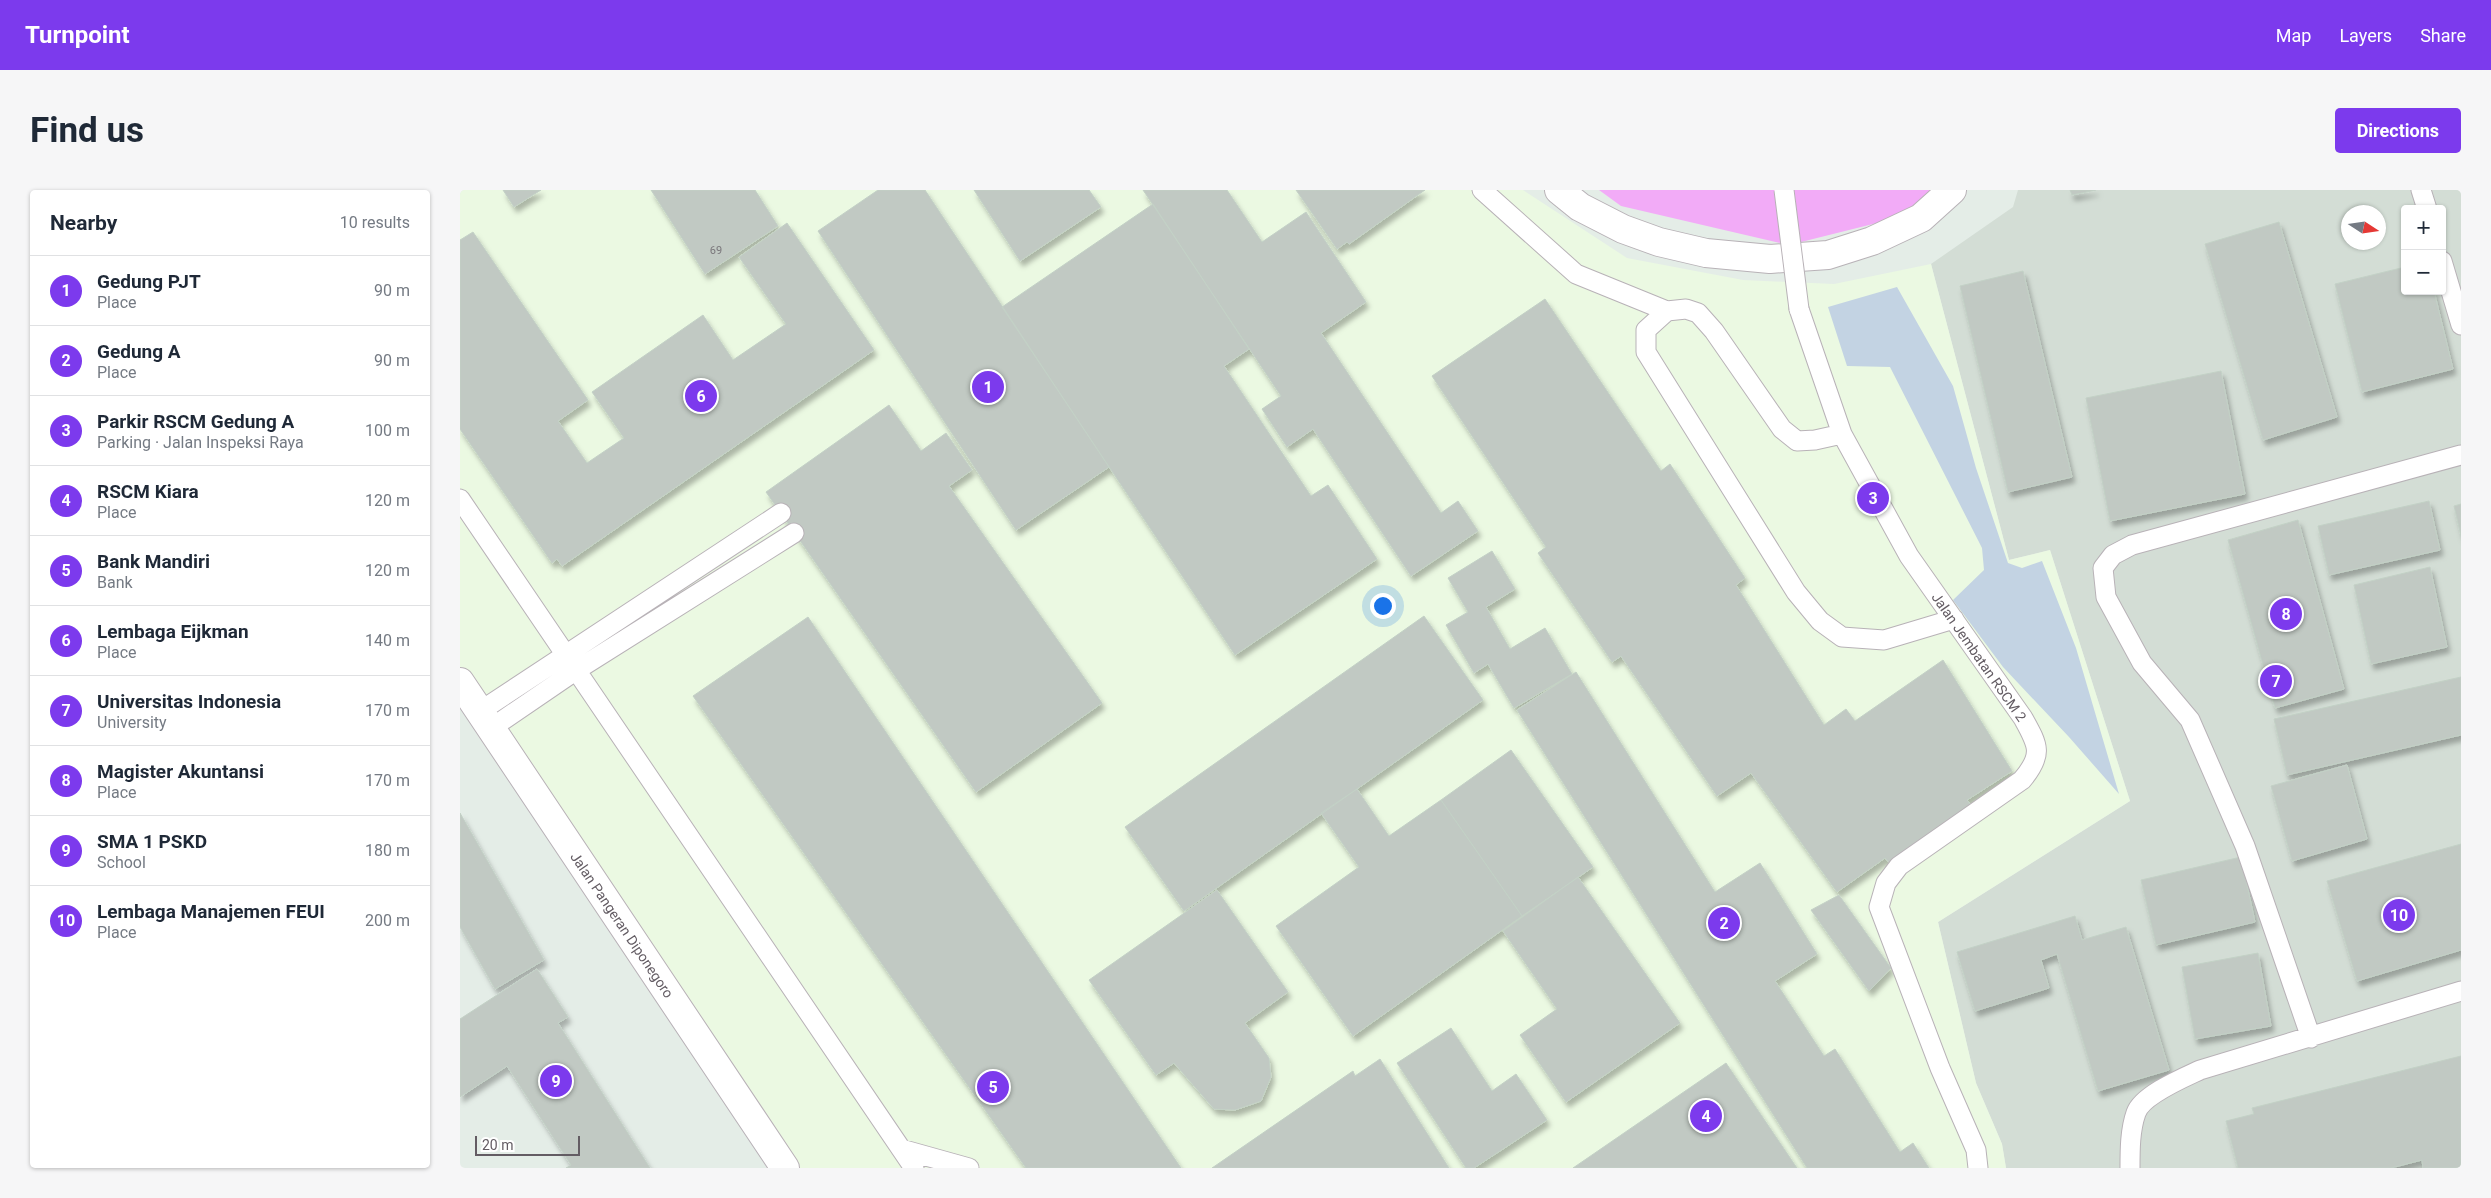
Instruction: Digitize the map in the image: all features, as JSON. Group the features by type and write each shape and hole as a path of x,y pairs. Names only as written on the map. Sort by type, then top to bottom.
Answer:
{"main road":[{"path":"1559,190 1580,206 1623,229 1659,242 1706,253 1770,259 1828,255 1872,241 1921,218 1952,190"},
{"name":"Jalan Pangeran Diponegoro","path":"460,682 785,1168"}],"lane":[{"path":"1482,190 1576,274 1667,311 1686,309 1698,313 1714,331 1782,429 1797,441 1815,440 1842,434"},
{"name":"Jalan Jembatan RSCM 2","path":"1784,190 1799,309 1842,434 1909,556 2022,718 2037,744 2038,755 2032,769 2022,780 1899,866 1886,883 1879,906 1940,1068 1976,1150 1978,1168"},
{"path":"2421,190 2426,205"},
{"path":"2446,274 2461,325"},
{"path":"1667,311 1646,330 1646,352 1796,592 1820,621 1842,637 1884,640 1954,619"},
{"path":"2311,1038 2245,846 2190,720 2142,663 2106,597 2103,568 2113,555 2132,546 2461,456"},
{"path":"460,499 914,1168"},
{"path":"484,720 565,656 781,513"},
{"path":"484,720 575,671 794,534"},
{"path":"2130,1168 2130,1146 2136,1111 2160,1089 2200,1070 2461,992"},
{"path":"901,1149 969,1168"}],"shaded area":[{"path":"460,190 1523,190 1627,258 1743,280 1834,284 1931,264 2009,560 2050,550 2130,801 1938,922 1976,1083 2002,1144 2006,1168 798,1168 460,669"},
{"path":"1599,190 1931,190 1913,214 1789,245 1621,206"},
{"path":"2018,190 2461,190 2461,1168 2006,1168 2002,1144 1976,1083 1938,922 2130,801 2050,550 2009,560 1931,264 2013,207"},
{"path":"1897,287 1953,386 1976,468 2008,563 2022,568 2042,561 2076,648 2119,794 2069,737 2003,667 1953,600 1984,570 1982,548 1890,367 1847,366 1828,307"}],"building":[{"path":"503,190 541,190 514,207"},
{"path":"651,190 755,190 778,226 705,274"},
{"path":"878,190 925,190 1109,467 1016,530 818,231"},
{"path":"974,190 1089,190 1101,207 1020,261"},
{"path":"1143,190 1227,190 1262,242 1306,212 1366,302 1321,333 1441,513 1458,501 1478,531 1411,576 1313,429 1287,447 1262,409 1281,396"},
{"path":"1296,190 1425,190 1349,244 1347,242 1337,249"},
{"path":"2070,190 2096,190 2072,195"},
{"path":"1153,204 1249,349 1224,366 1311,496 1328,485 1377,559 1235,655 1002,307"},
{"path":"2279,222 2337,417 2263,440 2205,244"},
{"path":"787,223 874,350 562,566 557,559 552,563 460,429 460,240 473,232 588,400 558,421 587,463 624,438 592,392 703,315 733,360 786,324 739,257"},
{"path":"2401,268 2401,295 2435,295 2453,369 2362,392 2335,284"},
{"path":"2023,271 2072,477 2008,492 1960,286"},
{"path":"1545,299 1661,471 1670,464 1745,578 1736,585 1824,725 1846,709 1855,721 1943,660 2012,771 1967,800 1974,809 1893,867 1885,858 1837,892 1751,773 1717,796 1621,656 1612,662 1538,553 1546,547 1432,376"},
{"path":"2221,371 2245,494 2110,521 2086,398"},
{"path":"889,405 921,451 946,433 972,470 949,486 1102,703 976,792 766,492"},
{"path":"2429,501 2440,550 2329,575 2318,526"},
{"path":"2461,504 2461,536 2454,506"},
{"path":"2298,520 2344,689 2275,708 2228,540"},
{"path":"1492,551 1515,589 1486,607 1510,649 1545,628 1572,674 1514,708 1488,664 1474,673 1446,625 1468,612 1448,578"},
{"path":"2430,567 2447,647 2371,664 2354,585"},
{"path":"1424,616 1483,700 1184,911 1125,827"},
{"path":"808,617 1181,1168 1026,1168 693,696"},
{"path":"1576,672 1715,892 1760,863 1817,954 1775,981 1824,1056 1835,1049 1900,1152 1913,1143 1929,1168 1807,1168 1517,710"},
{"path":"2461,677 2461,735 2287,775 2274,719"},
{"path":"1511,750 1593,867 1522,916 1441,800"},
{"path":"2347,765 2367,839 2292,861 2271,786"},
{"path":"1357,789 1389,836 1441,800 1522,916 1353,1036 1276,926 1359,867 1321,813"},
{"path":"460,813 544,960 495,989 460,927"},
{"path":"2461,844 2461,950 2357,981 2327,881"},
{"path":"2241,857 2255,922 2156,945 2141,880"},
{"path":"1578,877 1680,1023 1566,1102 1520,1035 1557,1009 1503,931"},
{"path":"1217,890 1288,992 1245,1023 1269,1058 1271,1077 1261,1101 1235,1110 1214,1109 1174,1063 1156,1075 1089,980"},
{"path":"1839,895 1891,968 1869,991 1811,910"},
{"path":"2075,916 2082,940 2126,927 2169,1070 2098,1091 2057,954 2041,960 2049,988 1975,1011 1957,952"},
{"path":"2258,953 2271,1026 2195,1039 2182,967"},
{"path":"537,969 568,1017 558,1023 650,1168 566,1168 571,1165 507,1066 460,1097 460,1019"},
{"path":"1451,1028 1492,1091 1516,1074 1547,1120 1474,1168 1466,1168 1397,1063"},
{"path":"2461,1056 2461,1168 2423,1168 2422,1160 2391,1168 2238,1168 2226,1121 2254,1114 2252,1108"},
{"path":"1380,1059 1449,1168 1212,1168 1353,1071 1355,1076"},
{"path":"1726,1063 1797,1168 1573,1168"}],"place":[{"name":"Gedung PJT","path":"988,387"},
{"name":"Lembaga Eijkman","path":"701,396"},
{"name":"Parkir RSCM Gedung A","path":"1873,498"},
{"name":"Magister Akuntansi","path":"2286,614"},
{"name":"Universitas Indonesia","path":"2276,681"},
{"name":"Lembaga Manajemen FEUI","path":"2399,915"},
{"name":"Gedung A","path":"1724,923"},
{"name":"SMA 1 PSKD","path":"556,1081"},
{"name":"Bank Mandiri","path":"993,1087"},
{"name":"RSCM Kiara","path":"1706,1116"}]}
